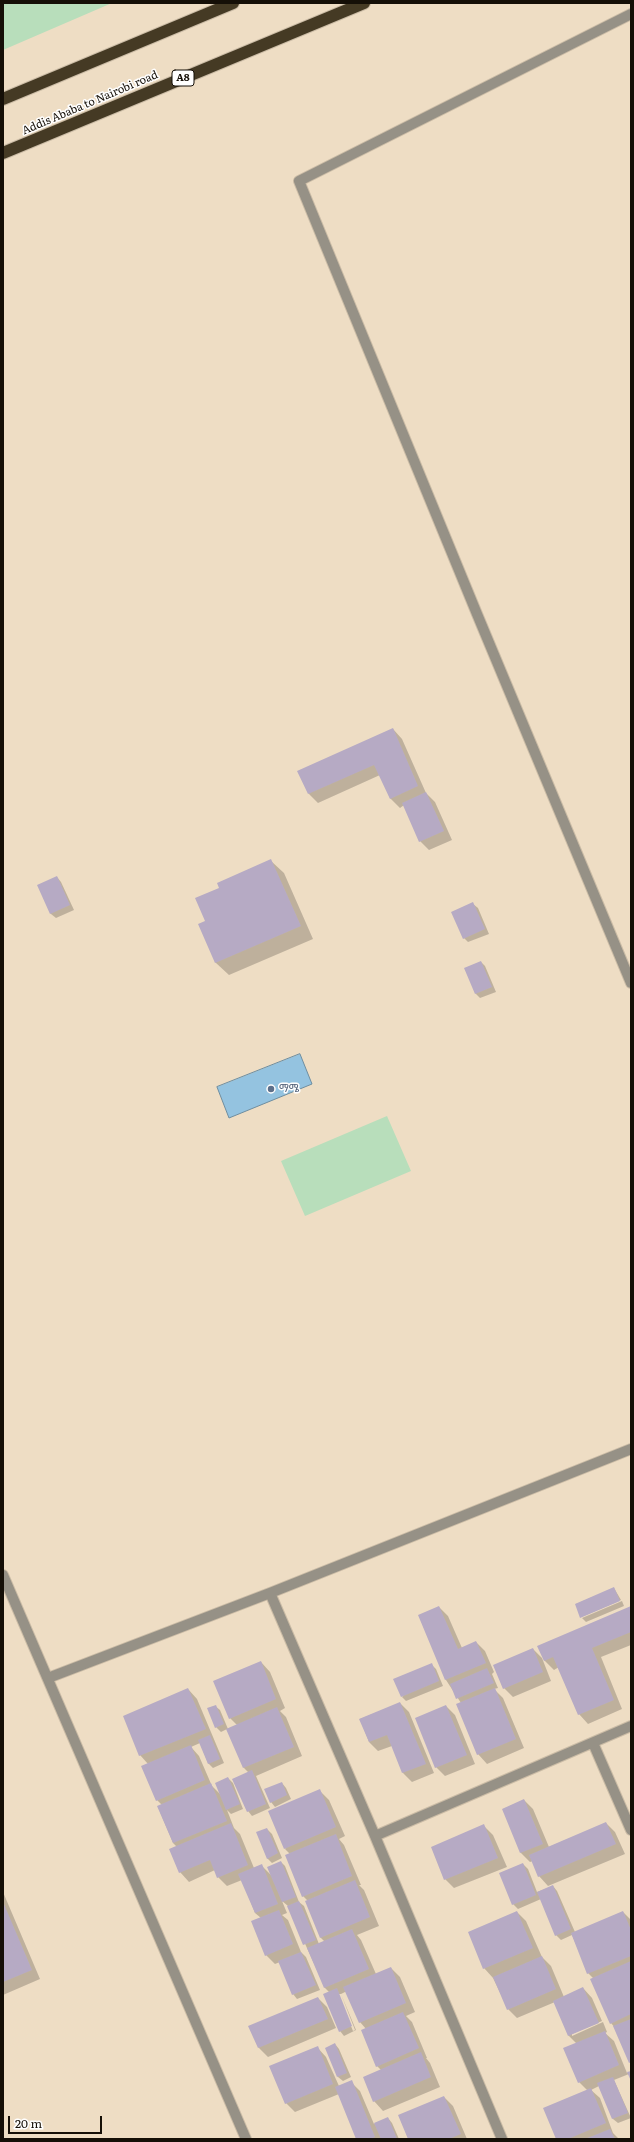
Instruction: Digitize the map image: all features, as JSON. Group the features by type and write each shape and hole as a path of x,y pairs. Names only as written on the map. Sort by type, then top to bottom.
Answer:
{"highway":[{"path":"3,99 233,3"},
{"name":"Addis Ababa to Nairobi road","path":"3,153 364,3"}],"street":[{"path":"631,14 299,180 477,614 631,982"},
{"path":"48,1678 270,1593 631,1449"},
{"path":"3,1576 246,2139"},
{"path":"270,1593 375,1836 502,2139"},
{"path":"375,1836 631,1726"},
{"path":"594,1743 631,1830"}],"green space":[{"path":"3,3 112,3 3,50"},
{"path":"387,1116 411,1171 305,1216 281,1161"}],"water":[{"path":"300,1054 312,1084 229,1118 217,1087"}],"building":[{"path":"393,728 418,786 390,799 374,765 308,794 297,771"},
{"path":"426,792 444,831 419,842 402,803"},
{"path":"271,859 301,926 215,963 198,924 205,921 195,898 219,888 217,883"},
{"path":"57,876 70,905 50,914 37,885"},
{"path":"473,902 485,929 463,939 451,912"},
{"path":"481,961 492,987 475,994 464,968"},
{"path":"614,1587 620,1601 580,1618 575,1604"},
{"path":"439,1606 458,1649 476,1641 486,1663 445,1680 418,1615"},
{"path":"631,1606 631,1632 592,1648 614,1700 578,1715 553,1657 544,1661 537,1646"},
{"path":"533,1648 543,1672 503,1689 493,1665"},
{"path":"261,1661 276,1699 229,1719 213,1681"},
{"path":"432,1663 439,1681 401,1697 393,1679"},
{"path":"487,1668 494,1683 456,1699 450,1684"},
{"path":"188,1688 206,1729 139,1756 123,1716"},
{"path":"495,1688 516,1739 477,1755 456,1704"},
{"path":"400,1702 426,1764 402,1773 387,1735 369,1742 359,1719"},
{"path":"216,1705 224,1724 215,1728 207,1708"},
{"path":"446,1705 467,1755 435,1768 415,1718"},
{"path":"277,1707 294,1747 243,1768 226,1729"},
{"path":"210,1735 220,1759 208,1764 198,1740"},
{"path":"191,1745 205,1780 156,1801 141,1766"},
{"path":"252,1770 266,1804 247,1812 232,1779"},
{"path":"228,1777 240,1804 226,1810 215,1783"},
{"path":"282,1782 287,1795 270,1803 264,1789"},
{"path":"211,1783 227,1821 173,1843 157,1806"},
{"path":"320,1789 336,1827 284,1849 268,1811"},
{"path":"524,1799 543,1844 520,1853 502,1809"},
{"path":"606,1822 616,1844 538,1877 529,1855"},
{"path":"231,1823 248,1865 217,1878 210,1860 179,1873 169,1849"},
{"path":"484,1824 498,1858 444,1880 431,1847"},
{"path":"267,1828 278,1853 267,1859 256,1832"},
{"path":"336,1834 352,1876 302,1897 285,1855"},
{"path":"281,1861 296,1897 282,1902 267,1867"},
{"path":"523,1863 536,1895 512,1905 499,1873"},
{"path":"262,1864 278,1904 255,1913 238,1874"},
{"path":"355,1880 370,1917 320,1938 305,1901"},
{"path":"553,1885 571,1929 555,1936 537,1892"},
{"path":"299,1901 316,1940 303,1945 287,1906"},
{"path":"3,1902 32,1970 3,1982"},
{"path":"279,1910 293,1944 265,1956 251,1921"},
{"path":"517,1911 533,1948 483,1969 468,1932"},
{"path":"623,1911 631,1930 631,1956 587,1974 571,1933"},
{"path":"352,1929 369,1969 324,1988 307,1948"},
{"path":"301,1952 316,1985 292,1995 278,1961"},
{"path":"542,1956 556,1989 507,2010 493,1977"},
{"path":"631,1961 631,2014 610,2024 590,1979"},
{"path":"391,1967 406,2003 359,2023 343,1987"},
{"path":"583,1987 599,2023 568,2036 553,2001"},
{"path":"337,1988 352,2026 339,2032 323,1994"},
{"path":"318,1997 328,2019 258,2048 248,2026"},
{"path":"403,2012 419,2048 376,2067 361,2030"},
{"path":"631,2019 631,2062 629,2063 613,2026"},
{"path":"605,2031 619,2065 578,2083 563,2048"},
{"path":"335,2043 347,2073 337,2077 325,2048"},
{"path":"318,2046 333,2084 285,2104 269,2066"},
{"path":"421,2052 431,2077 373,2102 363,2077"},
{"path":"631,2071 631,2081 627,2072"},
{"path":"613,2077 628,2113 612,2119 597,2083"},
{"path":"352,2080 375,2137 370,2139 356,2139 335,2087"},
{"path":"591,2088 606,2123 568,2139 556,2139 543,2108"},
{"path":"444,2096 461,2134 449,2139 408,2139 398,2115"},
{"path":"388,2117 397,2139 381,2139 374,2123"},
{"path":"610,2129 615,2139 585,2139"}],"place":[{"name":"ማሜ","path":"271,1089"}]}
